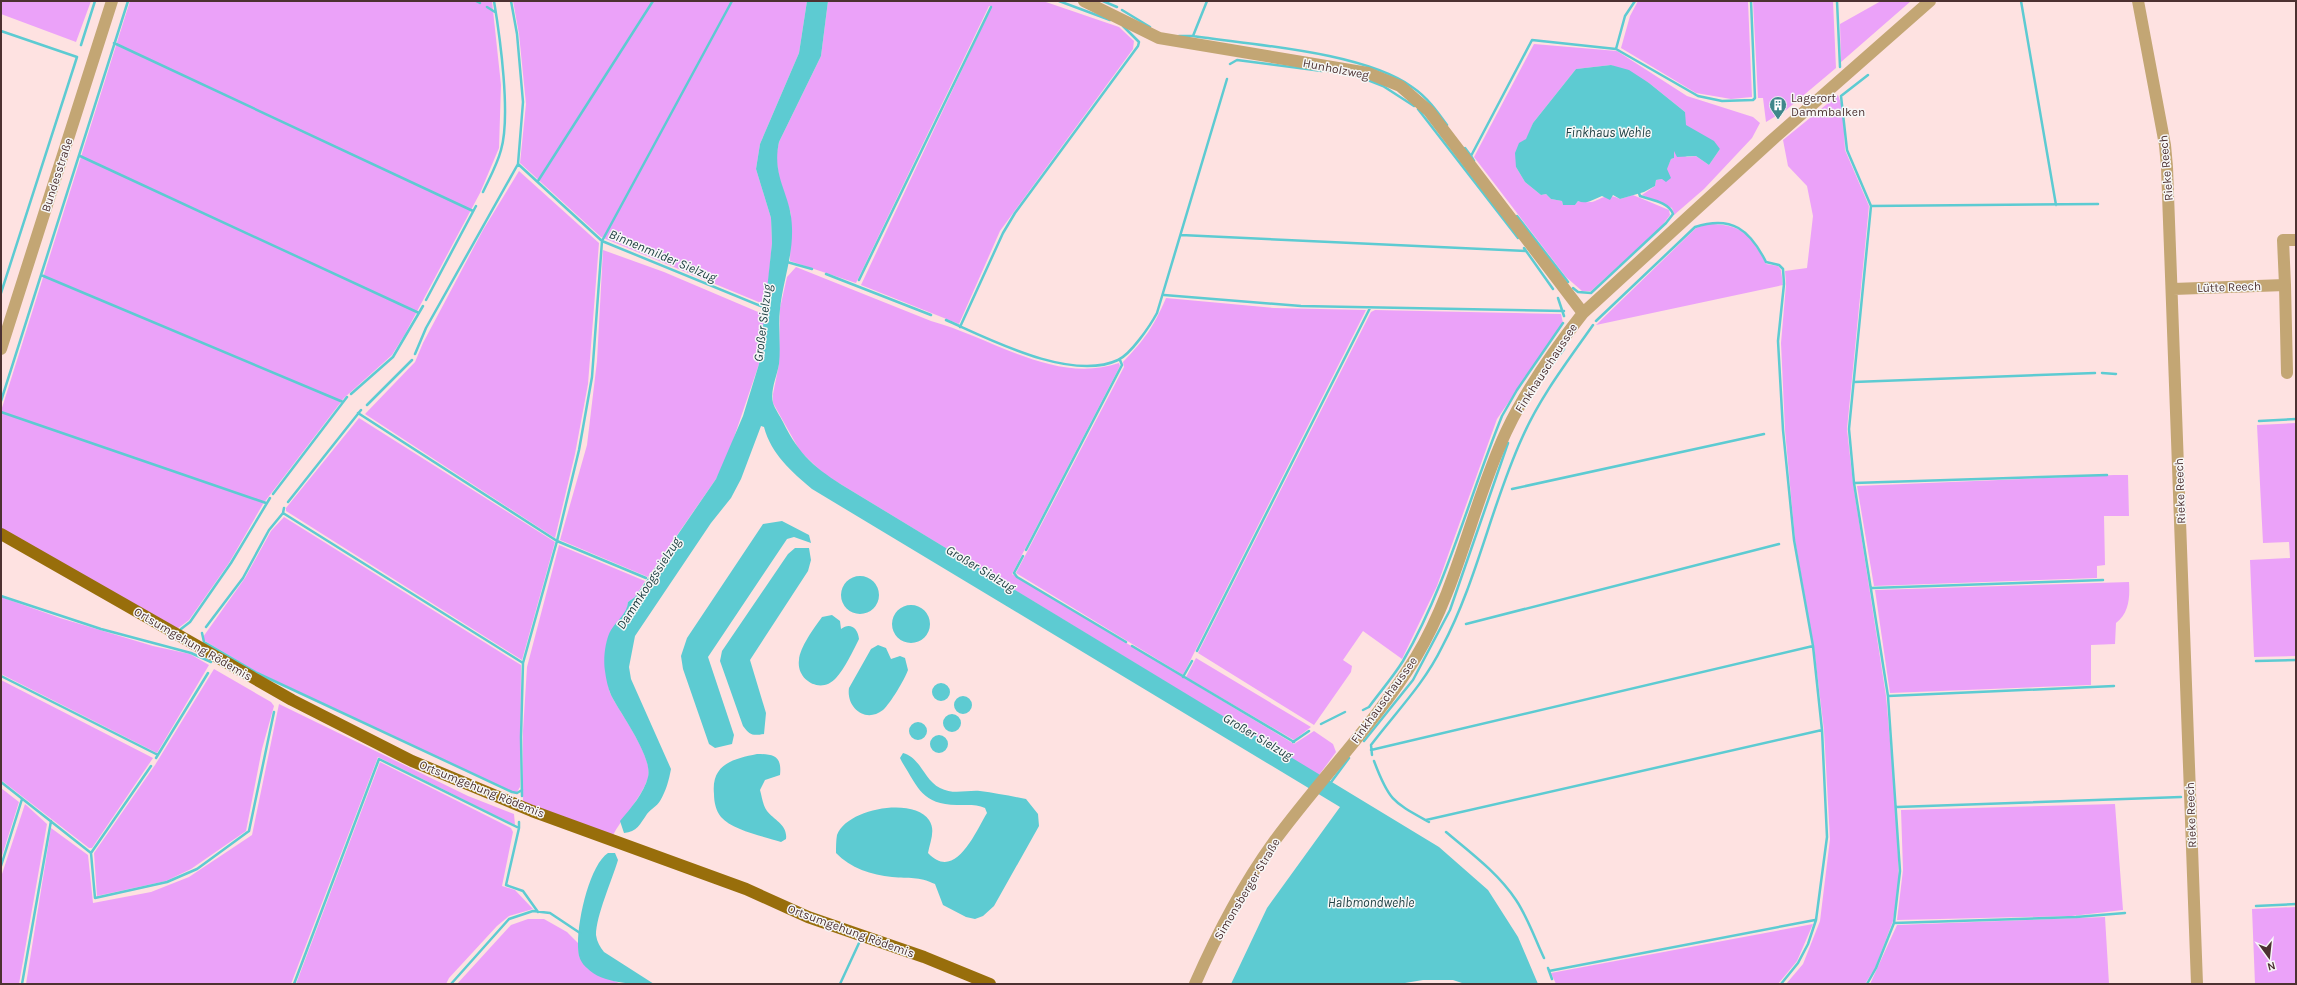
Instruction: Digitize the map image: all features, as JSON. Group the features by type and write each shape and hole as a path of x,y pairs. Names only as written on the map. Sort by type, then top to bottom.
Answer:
{"main road":[{"name":"Ortsumgehung Rödemis","path":"1,534 292,700 412,761 532,811 746,889 808,918 917,955 990,984"}],"street":[{"name":"Bundesstraße","path":"1,349 112,1"},
{"name":"Hunholzweg","path":"1086,1 1159,38 1368,74 1400,86 1429,111 1583,314"},
{"name":"Finkhauschaussee","path":"1307,799 1373,719 1416,656 1440,611 1506,432 1546,363 1583,314 1771,141 1930,1"},
{"name":"Rieke Reech","path":"2138,1 2165,145 2173,289 2197,984"},
{"path":"2287,373 2283,240 2296,240"},
{"name":"Lütte Reech","path":"2173,289 2285,285"},
{"name":"Simonsberger Straße","path":"1196,984 1228,917 1272,844 1307,799"}],"shaded area":[{"path":"1,1 91,1 76,42 1,14"},
{"path":"130,1 492,1 501,85 499,148 480,193 405,334 392,355 344,398 263,504 229,563 189,620 177,629 1,529 1,411"},
{"path":"513,1 807,1 799,53 760,144 756,169 771,218 772,243 766,305 601,237 520,163 526,104 519,34"},
{"path":"828,1 1043,1 1119,27 1134,41 1133,49 1000,231 959,324 861,285 992,6 989,6 856,283 790,261 791,214 779,178 776,156 779,142 821,56"},
{"path":"1638,1 1748,1 1752,97 1731,99 1696,93 1621,48 1630,16"},
{"path":"1753,1 1833,1 1836,68 1786,110 1766,122 1763,98 1758,98"},
{"path":"1881,1 1911,1 1841,62 1840,24"},
{"path":"1534,44 1617,51 1687,96 1753,117 1760,123 1752,138 1704,189 1674,215 1672,208 1642,195 1655,186 1656,180 1662,179 1671,159 1674,158 1674,150 1687,157 1696,156 1709,165 1720,149 1685,125 1685,112 1649,83 1611,65 1576,69 1533,123 1516,167 1525,182 1541,195 1546,194 1551,199 1562,201 1563,205 1575,205 1578,201 1593,202 1607,196 1613,196 1620,199 1633,195 1669,210 1670,215 1661,227 1591,291 1582,291 1566,277 1474,157"},
{"path":"1838,95 1843,109 1845,150 1869,206 1847,429 1853,483 1886,696 1896,807 1899,882 1893,921 1875,968 1865,984 1786,984 1803,964 1820,921 1830,839 1824,730 1814,648 1795,540 1785,430 1781,343 1786,285 1785,271 1807,268 1813,216 1807,186 1788,166 1783,140"},
{"path":"519,171 599,243 588,384 575,454 555,538 365,414 415,362 423,343 483,230"},
{"path":"1708,224 1729,226 1744,233 1761,254 1766,264 1778,266 1781,270 1783,285 1596,325 1696,228"},
{"path":"603,250 664,272 765,315 759,364 727,458 716,479 648,577 560,540 587,445 597,361"},
{"path":"796,267 931,321 954,328 1047,364 1071,368 1095,368 1119,363 1120,366 1012,574 1294,744 1314,731 1333,744 1336,752 1319,775 824,474 800,451 773,403 773,394 779,364 780,308 787,277"},
{"path":"1166,298 1274,308 1366,310 1183,675 1016,573 1124,367 1123,362 1148,333"},
{"path":"1375,310 1561,314 1563,323 1497,419 1437,586 1402,659 1363,631 1343,660 1352,666 1351,672 1314,725 1198,653 1371,312"},
{"path":"359,418 555,542 522,660 286,511 286,508"},
{"path":"2296,423 2296,656 2254,657 2250,560 2290,558 2289,542 2263,543 2257,425"},
{"path":"2128,475 2129,516 2104,516 2105,565 2097,566 2097,578 1874,586 1857,486"},
{"path":"284,517 521,665 520,787 517,792 513,792 257,672 205,641 203,637 245,578 271,531"},
{"path":"559,545 645,581 635,597 628,602 624,614 609,636 606,650 608,680 611,695 635,736 649,769 645,786 612,837 523,804 523,731 527,667"},
{"path":"2129,582 2128,605 2124,615 2116,623 2115,644 2091,645 2091,685 1890,693 1875,590"},
{"path":"1,597 60,618 153,646 190,654 209,665 157,753 1,674"},
{"path":"1196,658 1311,727 1294,740 1186,677"},
{"path":"214,669 271,702 274,706 262,749 246,831 191,869 166,881 97,896 94,853 155,765"},
{"path":"1,680 153,758 92,848 89,848 1,780"},
{"path":"279,704 468,796 514,814 515,825 378,757 291,984 26,984 51,828 88,855 93,903 151,892 189,877 252,835"},
{"path":"380,762 511,828 513,832 502,886 515,890 533,909 509,916 497,926 449,978 446,984 296,984"},
{"path":"1,788 19,802 1,859"},
{"path":"25,804 47,824 19,984 1,984 1,877"},
{"path":"2115,804 2123,910 2072,916 1897,920 1903,870 1901,810"},
{"path":"2296,907 2296,984 2255,984 2252,909"},
{"path":"2105,917 2109,984 1870,984 1897,925"},
{"path":"528,919 544,919 567,932 578,943 579,957 606,978 622,984 457,984 511,925"},
{"path":"1813,924 1797,961 1778,984 1556,984 1551,973"}],"water":[{"path":"807,1 828,1 821,56 779,142 777,155 780,176 791,216 792,238 780,309 779,364 772,398 775,408 795,444 817,467 847,488 1439,847 1488,890 1518,937 1538,984 1465,984 1453,980 1423,980 1399,984 1231,984 1267,908 1340,807 812,489 783,462 767,437 764,427 761,426 741,479 731,498 711,523 635,636 629,667 631,679 671,769 666,789 659,803 649,812 635,829 624,833 620,821 637,800 643,789 648,777 648,768 646,758 635,735 611,695 604,666 606,644 611,630 626,610 628,602 635,597 716,479 743,416 759,364 772,243 771,218 756,169 760,144 799,53"},
{"name":"Finkhaus Wehle","path":"1611,65 1629,70 1649,83 1685,112 1686,125 1714,141 1720,149 1709,165 1696,156 1677,157 1674,151 1674,158 1671,159 1667,169 1671,178 1666,182 1662,179 1656,180 1655,186 1644,192 1620,199 1613,195 1610,200 1602,196 1587,202 1578,201 1575,205 1563,205 1562,201 1551,199 1546,194 1541,195 1525,182 1516,167 1515,153 1519,143 1526,139 1533,123 1576,69"},
{"path":"782,521 809,535 811,543 794,537 787,539 708,657 734,735 732,744 715,748 709,744 683,669 681,656 687,638 763,524"},
{"path":"795,548 809,548 811,560 808,571 750,660 766,713 764,734 754,735 743,726 720,661 722,651 788,554"},
{"path":"856,576 864,576 871,579 876,584 879,595 876,606 871,611 864,614 856,614 849,611 844,606 841,599 841,591 844,584 849,579"},
{"path":"907,605 915,605 922,608 927,613 930,624 927,635 922,640 915,643 907,643 900,640 895,635 892,628 892,620 895,613 900,608"},
{"path":"832,615 840,621 841,629 847,626 853,627 857,632 859,639 846,664 836,678 830,683 817,685 805,679 801,674 799,667 800,655 808,638 822,617"},
{"path":"878,645 886,648 891,659 900,656 905,658 908,670 897,691 883,710 876,714 870,715 858,711 854,707 849,695 849,688 871,649"},
{"path":"937,683 945,683 950,688 948,699 945,701 937,701 932,696 932,688"},
{"path":"963,696 969,699 972,705 969,711 963,714 957,711 954,705 957,699"},
{"path":"952,714 958,717 961,723 958,729 952,732 946,729 943,723 946,717"},
{"path":"914,722 922,722 927,727 925,738 922,740 914,740 909,735 909,727"},
{"path":"939,735 945,738 948,744 945,750 939,753 933,750 930,744 933,738"},
{"path":"903,753 914,759 930,780 940,788 955,792 980,791 1026,799 1038,814 1039,826 994,906 983,916 975,919 966,917 943,905 935,884 929,881 877,875 855,867 836,853 837,835 843,826 853,818 867,812 881,809 910,809 921,813 929,820 932,832 928,853 938,860 947,862 955,858 963,851 977,832 987,813 985,808 975,805 945,804 936,802 929,798 918,787 902,762 900,758"},
{"path":"757,754 776,757 780,764 780,775 765,780 760,790 766,809 783,826 785,830 786,839 781,842 733,826 721,817 716,806 714,784 720,769 732,761"},
{"path":"608,853 615,853 618,860 599,918 596,935 597,940 604,952 654,984 619,982 601,977 586,967 582,963 579,956 579,932 584,901 594,871 601,860"}],"waterway":[{"path":"81,45 95,1"},
{"path":"41,275 128,1"},
{"path":"476,1 480,3"},
{"path":"483,192 501,150 504,135 504,76 494,1"},
{"name":"Binnenmilder Sielzug","path":"511,1 517,34 523,102 518,164 602,241 768,309"},
{"path":"538,181 653,1"},
{"path":"358,413 557,541 579,450 592,377 602,241 732,1"},
{"path":"1059,1 1110,20"},
{"path":"1103,1 1117,7"},
{"path":"1193,36 1207,1"},
{"path":"1474,161 1471,156 1532,40 1616,49 1625,16 1635,1"},
{"path":"1616,49 1698,96 1722,101 1753,100 1755,98 1751,1"},
{"path":"1837,1 1840,67"},
{"path":"2021,1 2056,205"},
{"path":"487,7 495,12"},
{"path":"859,280 991,7"},
{"path":"1122,10 1150,27"},
{"path":"960,327 1003,233 1015,213 1138,46 1139,42 1123,26"},
{"path":"1,31 77,57 1,293"},
{"path":"1179,36 1193,36 1276,47 1337,58 1366,66 1391,75 1412,87 1431,104 1447,125"},
{"path":"114,43 473,211"},
{"path":"1230,64 1237,60 1322,71"},
{"path":"1867,984 1876,968 1894,923 1900,871 1888,696 1854,483 1849,429 1871,206 1847,150 1841,96 1868,75"},
{"path":"1360,77 1383,86 1414,106"},
{"path":"946,320 1007,347 1054,362 1077,366 1099,365 1118,360 1129,352 1140,339 1157,313 1227,79"},
{"path":"1418,109 1518,238"},
{"path":"1465,148 1471,156"},
{"path":"80,156 419,313"},
{"path":"415,354 426,328 518,164"},
{"path":"1573,288 1578,292 1591,293 1666,223 1673,214 1664,204 1640,196 1639,193"},
{"path":"1871,206 2098,204"},
{"path":"426,300 476,206"},
{"path":"1517,216 1568,282"},
{"path":"1596,321 1695,227 1719,223 1730,224 1738,228 1753,241 1766,262 1779,265 1783,269 1784,284 1778,341 1783,430 1794,540 1813,646 1822,730 1827,837 1816,920 1808,944 1798,963 1781,984"},
{"path":"1181,235 1526,251"},
{"path":"1524,248 1553,289"},
{"path":"787,262 812,269"},
{"path":"826,274 931,315"},
{"path":"1,401 41,275 343,402"},
{"path":"1164,295 1301,306 1564,311"},
{"path":"1558,298 1564,316"},
{"path":"351,394 393,357 423,306"},
{"path":"1197,651 1370,308"},
{"path":"1363,710 1369,707 1395,673 1419,632 1457,540 1502,416 1517,390 1563,323"},
{"path":"1372,755 1371,745 1418,686 1442,647 1465,596 1501,490 1529,423 1564,366 1593,325"},
{"path":"1551,366 1564,349"},
{"path":"367,405 412,360"},
{"path":"1026,550 1122,365 1120,360"},
{"path":"1854,382 2095,373"},
{"path":"2102,373 2116,374"},
{"path":"273,494 347,397"},
{"path":"288,502 361,410"},
{"path":"1,412 266,503"},
{"path":"2259,421 2296,419"},
{"path":"1512,489 1764,434"},
{"path":"1364,741 1413,680 1450,610 1508,443"},
{"path":"1854,483 2107,475"},
{"path":"181,629 190,622 231,563 270,498"},
{"path":"206,627 243,578 269,530 283,513 284,508"},
{"path":"283,513 523,663"},
{"name":"Dammkoogssielzug","path":"522,796 521,737 523,663 557,541 646,578"},
{"path":"1466,624 1779,544"},
{"name":"Großer Sielzug","path":"1014,573 1023,556"},
{"name":"Großer Sielzug","path":"1014,573 1017,577 1126,642"},
{"path":"1872,588 2103,580"},
{"path":"1,596 101,629 191,653 211,662"},
{"path":"202,633 204,642 257,673 512,792 517,793 522,790"},
{"name":"Großer Sielzug","path":"1132,646 1294,742"},
{"path":"1371,750 1813,646"},
{"path":"2256,661 2296,660"},
{"path":"1183,677 1192,661"},
{"path":"156,758 208,673"},
{"path":"1,676 158,755"},
{"path":"1888,696 2114,686"},
{"path":"91,853 95,898 167,882 197,869 249,831 274,712"},
{"path":"1321,724 1345,712"},
{"path":"1426,820 1822,730"},
{"name":"Großer Sielzug","path":"1293,742 1309,731"},
{"path":"1329,785 1349,758"},
{"path":"294,984 379,759 519,828 506,885 523,891 538,912"},
{"path":"1374,761 1384,785 1394,799 1407,810 1429,822"},
{"path":"1,782 91,853 151,766"},
{"path":"1897,807 2181,797"},
{"path":"1,866 22,799"},
{"path":"22,984 51,821"},
{"path":"519,822 519,828"},
{"path":"1446,832 1484,864 1509,890 1524,914 1544,958"},
{"path":"2256,906 2296,904"},
{"path":"451,984 509,919 533,911 550,913 580,933"},
{"path":"1894,923 2076,917 2125,913"},
{"path":"1549,971 1815,920"},
{"path":"840,984 859,943"},
{"path":"1548,968 1552,979"}],"place":[{"name":"Lagerort Dammbalken","path":"1778,120"}],"water label":[{"name":"Halbmondwehle","path":"1371,902"}]}
